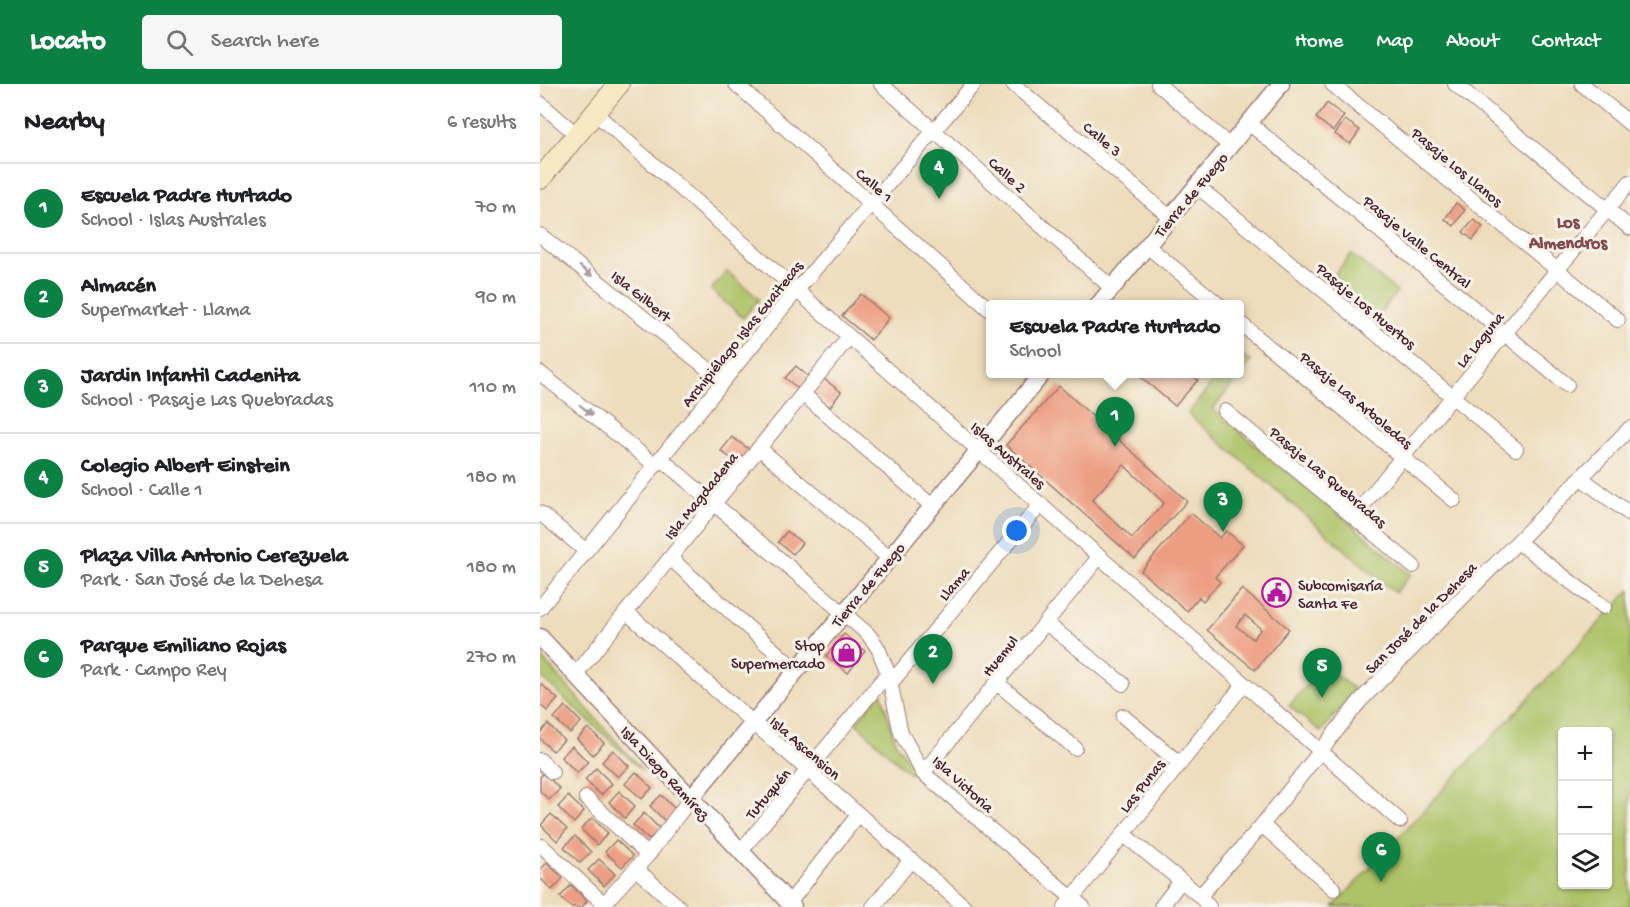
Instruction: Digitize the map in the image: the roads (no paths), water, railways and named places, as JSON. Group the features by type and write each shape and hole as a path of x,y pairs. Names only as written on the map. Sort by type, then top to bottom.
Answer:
{"main road":[{"path":"540,179 619,84"}],"street":[{"name":"Calle 1","path":"736,84 986,306"},
{"name":"Calle 2","path":"881,84 1112,288"},
{"name":"Archipiélago Islas Guaitecas","path":"540,608 796,291 870,202 974,84"},
{"name":"Calle 3","path":"1013,84 1171,218"},
{"name":"Tierra de Fuego","path":"1102,300 1281,84"},
{"name":"Pasaje Los Llanos","path":"1332,84 1618,320"},
{"path":"1455,84 1630,228"},
{"path":"1582,84 1630,124"},
{"path":"1160,85 1230,146"},
{"path":"540,104 577,135"},
{"name":"Islas Australes","path":"595,113 796,291 980,449 1400,821"},
{"name":"Pasaje Valle Central","path":"1249,123 1567,385"},
{"name":"La Laguna","path":"1353,517 1630,182"},
{"name":"Pasaje Los Huertos","path":"1197,186 1516,449"},
{"name":"Isla Gilbert","path":"540,235 723,381"},
{"path":"1147,246 1213,300"},
{"name":"Pasaje Las Arboledas","path":"1244,326 1454,500"},
{"name":"Isla Magdadena","path":"576,674 849,337"},
{"name":"Isla Victoria","path":"540,373 714,504 868,634 878,648 889,678 901,733 923,773 1068,902 1083,907"},
{"name":"Tierra de Fuego","path":"602,906 648,855 753,722 1039,378"},
{"path":"803,394 932,506"},
{"name":"Pasaje Las Quebradas","path":"1225,411 1413,566"},
{"name":"San José de la Dehesa","path":"1204,901 1360,701 1630,428"},
{"path":"759,448 889,558"},
{"path":"1581,478 1630,514"},
{"name":"Llama","path":"889,678 1041,504"},
{"path":"540,513 585,550"},
{"path":"1518,542 1604,607"},
{"name":"Huemul","path":"923,773 1100,556"},
{"path":"670,558 796,670"},
{"name":"Isla Ascension","path":"626,612 965,907"},
{"path":"1046,623 1124,684"},
{"name":"Isla Diego Ramírez","path":"540,637 791,905"},
{"name":"Tutuquén","path":"740,852 889,678"},
{"path":"998,683 1075,748"},
{"name":"Las Punas","path":"1068,902 1244,684"},
{"path":"1123,716 1179,763"},
{"path":"540,760 552,772"},
{"path":"586,798 648,855"},
{"path":"791,905 859,814"},
{"path":"1262,825 1334,889"},
{"path":"1123,834 1204,901"},
{"path":"542,846 602,906"},
{"path":"873,907 911,860"},
{"path":"636,869 679,907"},
{"path":"1161,907 1181,881"}],"place":[{"name":"Colegio Albert Einstein","path":"939,199"},
{"name":"Escuela Padre Hurtado","path":"1115,447"},
{"name":"Jardin Infantil Cadenita","path":"1223,532"},
{"name":"Subcomisaría Santa Fe","path":"1277,593"},
{"name":"Stop Supermercado","path":"846,653"},
{"name":"Almacén","path":"933,684"},
{"name":"Plaza Villa Antonio Cerezuela","path":"1322,698"},
{"name":"Parque Emiliano Rojas","path":"1381,882"}],"district":[{"name":"Los Almendros","path":"1568,231"}]}
